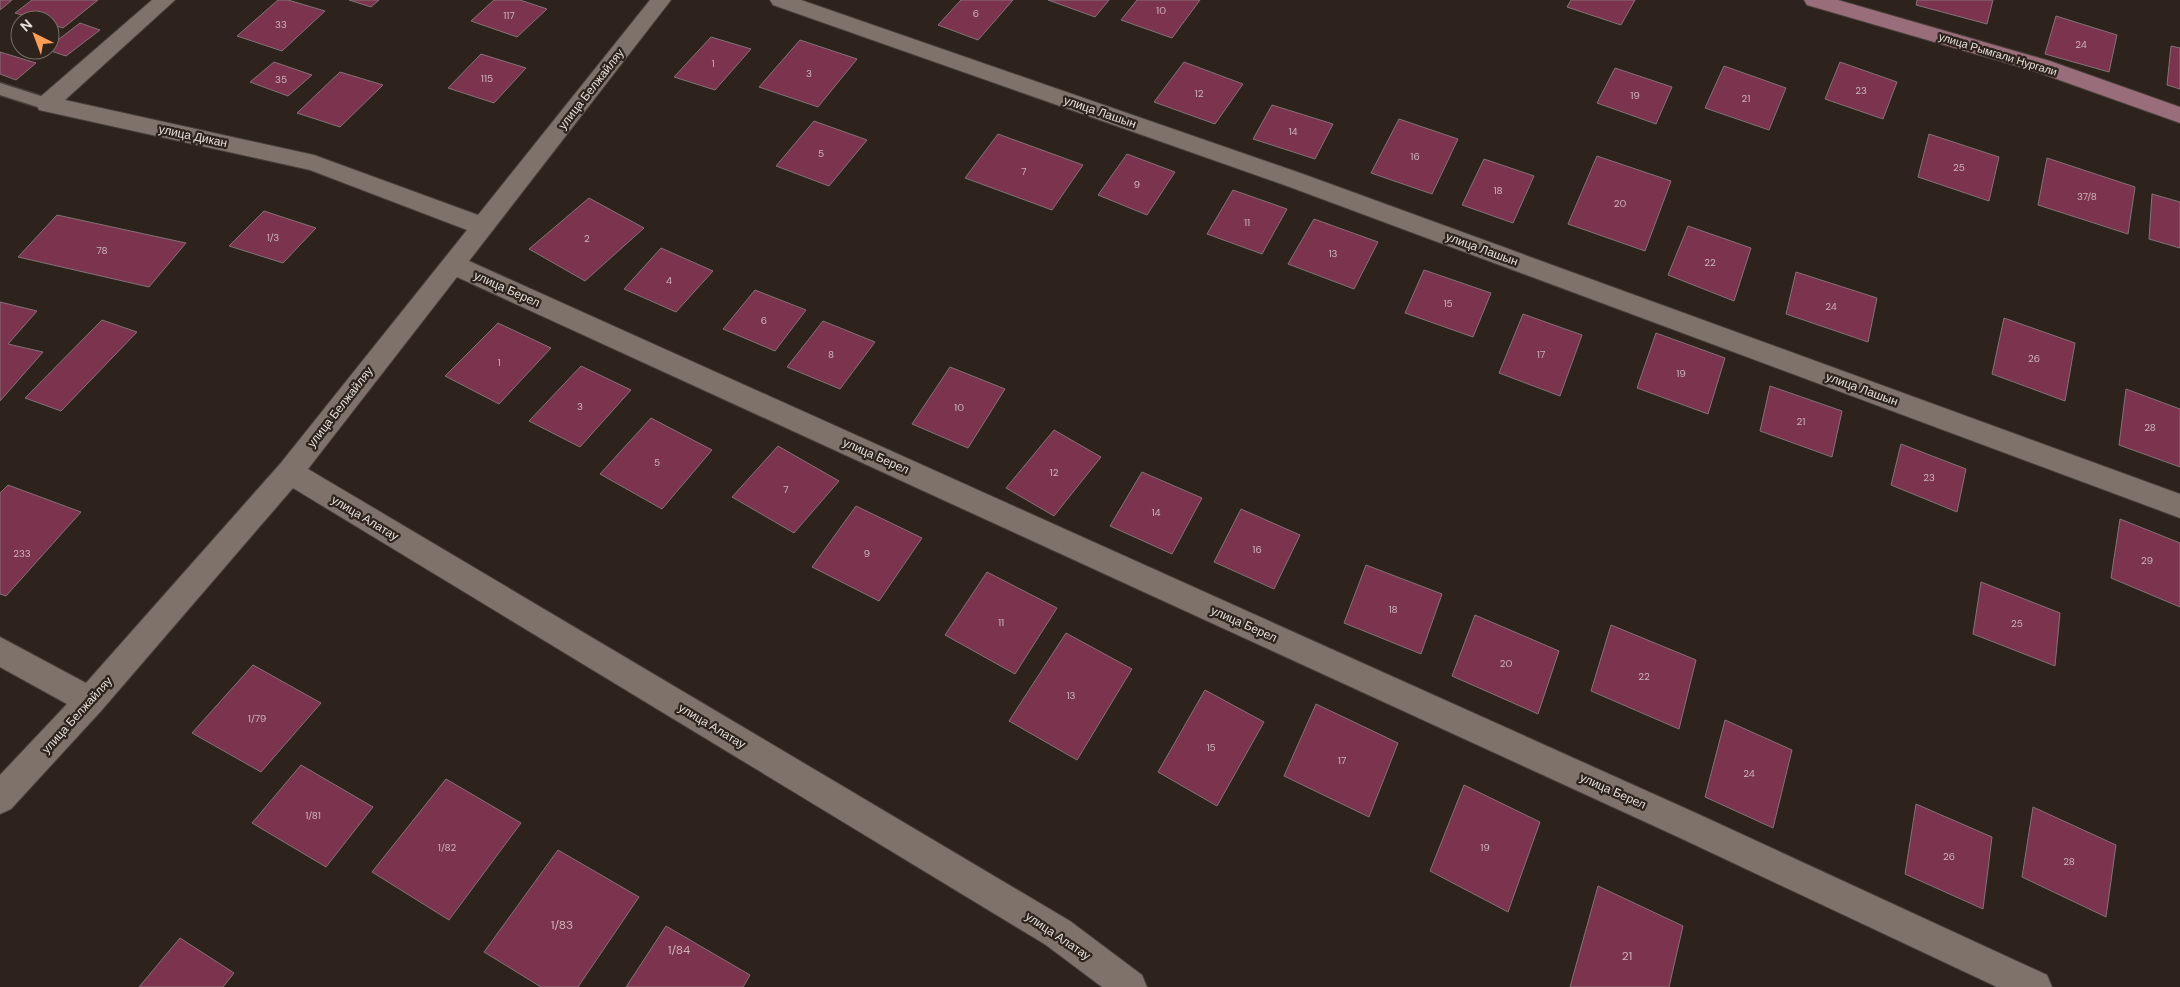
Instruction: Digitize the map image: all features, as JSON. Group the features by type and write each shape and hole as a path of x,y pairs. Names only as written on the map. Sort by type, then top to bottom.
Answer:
{"street":[{"path":"47,104 165,0"},
{"name":"улица Белжайляу","path":"0,798 90,701 290,472 661,0"},
{"name":"улица Лашын","path":"780,0 1295,180 2180,506"},
{"name":"улица Рымгали Нургали","path":"1814,0 2042,66 2180,115"},
{"name":"улица Дикан","path":"47,104 314,163 484,227"},
{"name":"улица Берел","path":"452,264 1687,825 2035,987"},
{"name":"улица Алатау","path":"290,472 1058,933 1130,987"},
{"path":"0,651 90,701"}],"lane":[{"path":"0,89 47,104"}],"building":[{"path":"0,0 12,0 0,10"},
{"path":"32,0 98,0 63,28 60,27 60,10 19,10"},
{"path":"278,0 288,0 325,11 282,51 237,36"},
{"path":"349,0 379,0 371,7"},
{"path":"494,0 520,0 547,9 517,37 471,21"},
{"path":"961,0 1013,0 978,40 938,25"},
{"path":"1048,0 1109,0 1095,17"},
{"path":"1137,0 1200,0 1172,38 1121,20"},
{"path":"1571,0 1635,0 1621,25 1567,7"},
{"path":"1917,0 1993,0 1987,24 1916,5"},
{"path":"2056,16 2117,35 2109,72 2045,54"},
{"path":"80,23 100,30 66,56 60,54 60,38"},
{"path":"711,37 751,49 715,90 674,77"},
{"path":"800,40 857,59 818,107 759,87"},
{"path":"2171,46 2180,48 2180,89 2167,85"},
{"path":"0,52 10,55 10,60 26,60 36,63 16,80 0,74"},
{"path":"481,54 526,68 494,103 448,88"},
{"path":"274,62 312,75 288,96 250,82"},
{"path":"1184,62 1243,84 1215,124 1154,102"},
{"path":"1840,62 1897,82 1883,119 1825,99"},
{"path":"1724,66 1786,88 1769,130 1705,108"},
{"path":"1615,68 1672,87 1656,124 1597,103"},
{"path":"340,72 383,85 340,127 297,113"},
{"path":"1272,105 1333,124 1315,159 1253,139"},
{"path":"1399,119 1458,139 1432,194 1371,173"},
{"path":"814,121 867,140 829,186 776,166"},
{"path":"998,134 1083,165 1052,210 965,178"},
{"path":"1929,134 1999,157 1989,201 1918,177"},
{"path":"1127,154 1175,172 1147,215 1098,195"},
{"path":"1597,156 1671,181 1645,251 1568,224"},
{"path":"2047,158 2135,187 2128,234 2038,205"},
{"path":"1484,159 1534,176 1513,223 1462,205"},
{"path":"1233,190 1287,209 1262,254 1207,234"},
{"path":"2152,194 2180,202 2180,248 2149,239"},
{"path":"589,198 644,228 585,281 529,249"},
{"path":"264,211 316,228 283,263 229,246"},
{"path":"57,215 186,243 149,287 18,257"},
{"path":"1314,219 1378,242 1354,289 1288,264"},
{"path":"1688,226 1751,248 1734,301 1668,275"},
{"path":"661,248 713,271 676,312 624,289"},
{"path":"1424,270 1491,293 1473,337 1405,313"},
{"path":"1796,272 1877,298 1868,342 1786,314"},
{"path":"755,290 806,310 775,351 723,329"},
{"path":"0,302 37,311 8,344 43,352 0,401"},
{"path":"1523,314 1582,335 1560,396 1499,373"},
{"path":"2004,318 2075,343 2065,401 1992,374"},
{"path":"102,320 137,332 61,411 25,398"},
{"path":"823,321 875,342 840,389 787,367"},
{"path":"498,323 551,348 499,404 445,376"},
{"path":"1656,333 1725,358 1708,414 1637,388"},
{"path":"581,366 631,390 580,447 529,421"},
{"path":"950,367 1005,389 968,448 912,424"},
{"path":"1770,386 1842,411 1832,457 1760,431"},
{"path":"2126,389 2180,409 2180,467 2119,445"},
{"path":"651,418 712,450 662,509 600,474"},
{"path":"1054,430 1101,457 1054,516 1006,488"},
{"path":"1901,444 1966,469 1957,512 1891,485"},
{"path":"778,446 839,481 794,533 732,497"},
{"path":"1142,472 1202,498 1172,554 1110,526"},
{"path":"8,485 81,512 6,596 0,594 0,493"},
{"path":"856,506 922,538 879,601 812,567"},
{"path":"1241,509 1300,535 1274,589 1214,562"},
{"path":"2120,519 2180,543 2180,607 2111,578"},
{"path":"1366,565 1442,594 1421,654 1344,623"},
{"path":"987,572 1057,608 1015,674 945,635"},
{"path":"1981,582 2060,613 2055,666 1973,634"},
{"path":"1475,615 1559,651 1538,714 1452,676"},
{"path":"1611,625 1696,660 1679,729 1591,691"},
{"path":"1066,633 1132,669 1077,760 1009,721"},
{"path":"253,665 321,703 261,772 192,733"},
{"path":"1205,690 1264,722 1217,806 1158,772"},
{"path":"1316,704 1398,743 1369,817 1284,776"},
{"path":"1725,720 1792,750 1773,828 1705,797"},
{"path":"301,765 373,807 326,867 252,823"},
{"path":"446,779 521,823 449,920 372,872"},
{"path":"1464,785 1540,822 1508,912 1430,871"},
{"path":"1916,804 1992,837 1983,909 1905,874"},
{"path":"2033,807 2116,845 2106,917 2022,877"},
{"path":"558,850 639,897 578,987 541,987 484,952"},
{"path":"1598,886 1683,926 1669,987 1570,987"},
{"path":"666,926 750,975 743,987 626,987"},
{"path":"180,938 234,973 223,987 139,987"}]}
